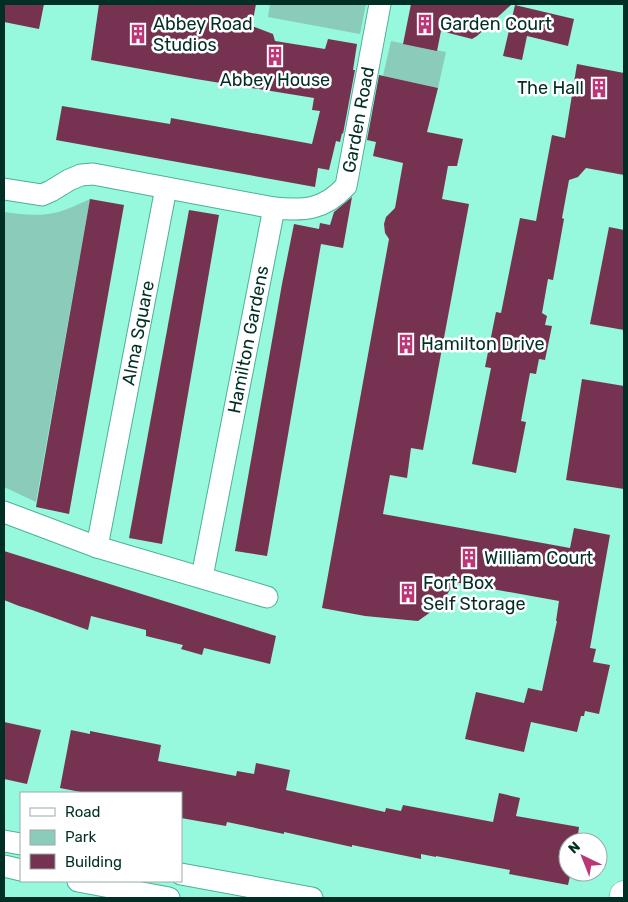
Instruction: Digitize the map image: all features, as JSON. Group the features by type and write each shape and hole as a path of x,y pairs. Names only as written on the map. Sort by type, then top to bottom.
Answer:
{"street":[{"name":"Garden Road","path":"274,208 310,209 325,204 337,196 346,186 380,4"},
{"path":"4,190 42,194 81,175 94,174 274,208"},
{"name":"Alma Square","path":"97,546 166,188"},
{"name":"Hamilton Gardens","path":"202,577 274,208"},
{"path":"4,512 97,546 267,597"},
{"path":"4,840 20,844"},
{"path":"4,866 20,870"},
{"path":"182,874 312,898"},
{"path":"83,882 169,898"}],"green space":[{"path":"270,4 366,4 360,34 268,17"},
{"path":"391,41 446,52 438,88 383,76"},
{"path":"90,199 36,502 4,487 4,212 32,215 48,214 64,210"}],"building":[{"path":"4,4 44,4 39,29 4,22"},
{"path":"99,4 256,4 252,26 273,34 275,41 325,49 328,39 357,44 353,70 355,70 343,134 340,142 336,141 329,170 318,168 315,187 56,140 62,106 170,124 171,118 312,144 320,111 312,110 314,98 91,60"},
{"path":"411,4 512,4 472,39 441,31 437,51 403,44"},
{"path":"515,5 574,19 568,46 527,36 522,60 503,56"},
{"path":"577,64 624,73 624,175 586,168 578,177 569,180 553,280 548,279 542,313 547,316 545,325 552,326 545,360 539,359 536,374 530,373 521,421 526,422 516,473 472,464 491,368 485,367 496,312 501,313 520,218 536,221 552,135 565,138"},
{"path":"379,75 438,88 427,132 463,139 457,166 448,166 442,199 469,204 423,450 411,448 407,478 390,475 383,514 570,548 574,528 610,535 590,648 596,649 593,662 610,665 599,714 585,711 584,716 581,716 577,732 531,722 524,752 465,739 476,692 524,703 528,688 542,691 557,621 559,601 454,582 442,604 418,621 365,616 322,608 389,239 385,233 384,224 386,217 395,208 403,163 373,156 376,142 367,140"},
{"path":"352,197 343,248 321,244 267,556 235,551 294,224 319,229 320,223 330,225 334,212"},
{"path":"90,199 124,205 69,514 36,507"},
{"path":"189,210 219,215 162,544 129,538"},
{"path":"609,227 624,230 624,330 590,324"},
{"path":"582,379 624,386 624,489 566,480"},
{"path":"4,551 276,636 270,664 204,648 202,655 181,649 183,645 146,636 146,630 91,616 88,630 4,600"},
{"path":"4,722 41,730 27,784 4,779"},
{"path":"71,730 90,734 90,731 161,745 158,761 236,776 237,771 254,774 256,763 290,770 286,790 385,812 386,808 401,811 403,805 493,822 499,793 520,798 516,816 579,827 578,832 558,832 558,882 569,882 568,885 509,874 510,870 436,856 421,854 421,859 227,822 226,826 182,818 182,792 81,792 60,788"}],"place":[{"name":"Garden Court","path":"425,24"},
{"name":"Abbey Road Studios","path":"138,34"},
{"name":"Abbey House","path":"275,56"},
{"name":"The Hall","path":"599,88"},
{"name":"Hamilton Drive","path":"406,344"},
{"name":"William Court","path":"469,558"},
{"name":"Fort Box Self Storage","path":"408,593"}]}
